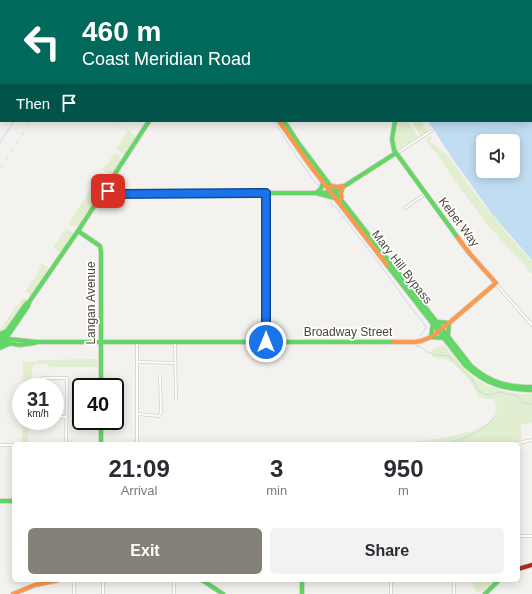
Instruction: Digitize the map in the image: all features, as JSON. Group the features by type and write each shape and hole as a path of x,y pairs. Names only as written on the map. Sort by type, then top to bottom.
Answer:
{"main road":[{"path":"10,344 0,348 1,339 9,332 26,304 29,302 78,231 148,122"},
{"name":"Mary Hill Bypass","path":"280,122 301,154 323,182 341,200 435,323"},
{"name":"Mary Hill Bypass","path":"285,122 299,144 331,186 335,198 383,260 440,329 465,365 486,381 505,389 532,390"},
{"name":"Kebet Way","path":"395,122 392,139 396,153 470,254 496,284"},
{"path":"105,189 117,194 333,192 396,153"},
{"path":"110,181 112,190 117,194"},
{"path":"316,193 322,188 323,182"},
{"path":"331,186 343,186"},
{"path":"341,200 343,186"},
{"path":"266,193 266,342"},
{"path":"316,193 335,198"},
{"name":"Langan Avenue","path":"78,231 100,246 101,251 101,378"},
{"name":"Broadway Street","path":"1,339 36,342 415,342 431,337 496,284"},
{"path":"435,323 450,323 446,337 431,337 435,323"},
{"path":"9,332 15,341"},
{"name":"Mary Hill Bypass","path":"446,337 471,366 487,379 507,386 532,387"},
{"name":"Broadway Street","path":"1,339 10,344 30,344 36,342"},
{"path":"101,430 101,442"},
{"path":"0,501 12,501"},
{"path":"520,568 532,565"},
{"path":"14,594 35,585 49,582"},
{"path":"205,582 223,594"},
{"path":"302,582 302,594"},
{"path":"485,594 497,582"}],"street":[{"path":"396,153 431,131"},
{"path":"406,208 425,194"},
{"name":"Kebet Way","path":"496,284 532,325"},
{"path":"137,342 137,442"},
{"path":"176,342 176,398"},
{"path":"137,362 176,363"},
{"path":"137,414 159,416 161,412 160,377"},
{"path":"64,378 67,378 66,442"},
{"path":"520,443 532,440"},
{"path":"0,445 12,445"},
{"path":"520,536 532,536"},
{"path":"74,582 74,594"},
{"path":"103,582 104,594"},
{"path":"174,582 174,594"},
{"path":"391,582 391,594"},
{"path":"454,582 454,594"}],"green space":[{"path":"115,122 127,129 136,138 125,154 123,154 115,149 127,130"},
{"path":"397,122 409,122 418,137 396,149 394,138"},
{"path":"412,122 424,123 424,128 428,129 426,134 421,136"},
{"path":"431,135 432,137 430,140 432,143 448,156 486,208 532,261 532,274 485,222 454,180 439,156 428,144 426,140"},
{"path":"115,153 122,159 104,186 102,186 99,184 98,180 102,173 109,174 98,168 106,166"},
{"path":"93,185 100,191 96,200 84,216 79,226 68,225"},
{"path":"66,228 74,234 60,252 53,248"},
{"path":"43,264 48,267 49,272 33,294 30,295 25,292 41,267 39,265"},
{"path":"24,297 25,299 27,298 21,311 4,331 0,333 0,330 16,306 18,306"},
{"path":"444,345 467,371 482,383 503,391 532,394 532,423 521,425 521,440 514,442 412,442 442,438 473,431 489,423 495,415 497,407 494,399 485,399 478,396 471,382 453,363 444,358 439,359 432,357 431,352"},
{"path":"99,359 99,367 49,367 48,364 36,364 32,367 31,378 23,378 23,362 37,362 38,360"},
{"path":"22,430 29,430 28,442 22,442"},
{"path":"473,582 492,582 480,593 478,593 474,587"}],"water":[{"path":"429,122 532,122 532,260 492,214"}],"waterway":[{"path":"0,143 13,122"},
{"path":"275,122 318,186"},
{"path":"331,203 336,207 424,324 426,327 421,336"},
{"path":"416,346 421,347 435,355 448,356 472,379 479,391 484,394 489,395 499,392 517,396 523,403 532,404"},
{"path":"451,442 479,431 495,416"}],"railway":[{"path":"0,169 30,122"}],"traffic: fast":[{"path":"0,341 78,231 148,122"},
{"path":"285,122 335,192 471,366 478,372 500,383 532,387"},
{"path":"395,122 392,139 394,150 458,238"},
{"path":"321,193 335,192 396,153"},
{"path":"110,182 116,193"},
{"path":"316,193 321,189 323,182"},
{"path":"105,189 113,193 316,193"},
{"path":"266,193 266,342"},
{"path":"316,193 335,198"},
{"path":"78,231 100,246 101,251 101,378"},
{"path":"387,265 465,365 473,372 496,385 532,390"},
{"path":"0,347 29,303"},
{"path":"438,322 449,323 448,335"},
{"path":"433,323 431,337 444,338"},
{"path":"0,334 7,331"},
{"path":"0,337 36,342 393,342"},
{"path":"3,342 19,345 35,343"},
{"path":"0,348 9,344"},
{"path":"101,430 101,442"},
{"path":"0,501 12,501"},
{"path":"205,582 223,594"},
{"path":"302,582 302,594"},
{"path":"485,594 497,582"}],"traffic: slow":[{"path":"280,122 309,164 387,265"},
{"path":"331,186 343,186 341,199"},
{"path":"393,342 415,342 431,337 496,283 458,238"},
{"path":"13,594 35,585 49,582"}],"traffic: jam":[{"path":"520,568 532,565"}],"route":[{"path":"108,191 117,194 266,193 266,342"}]}
